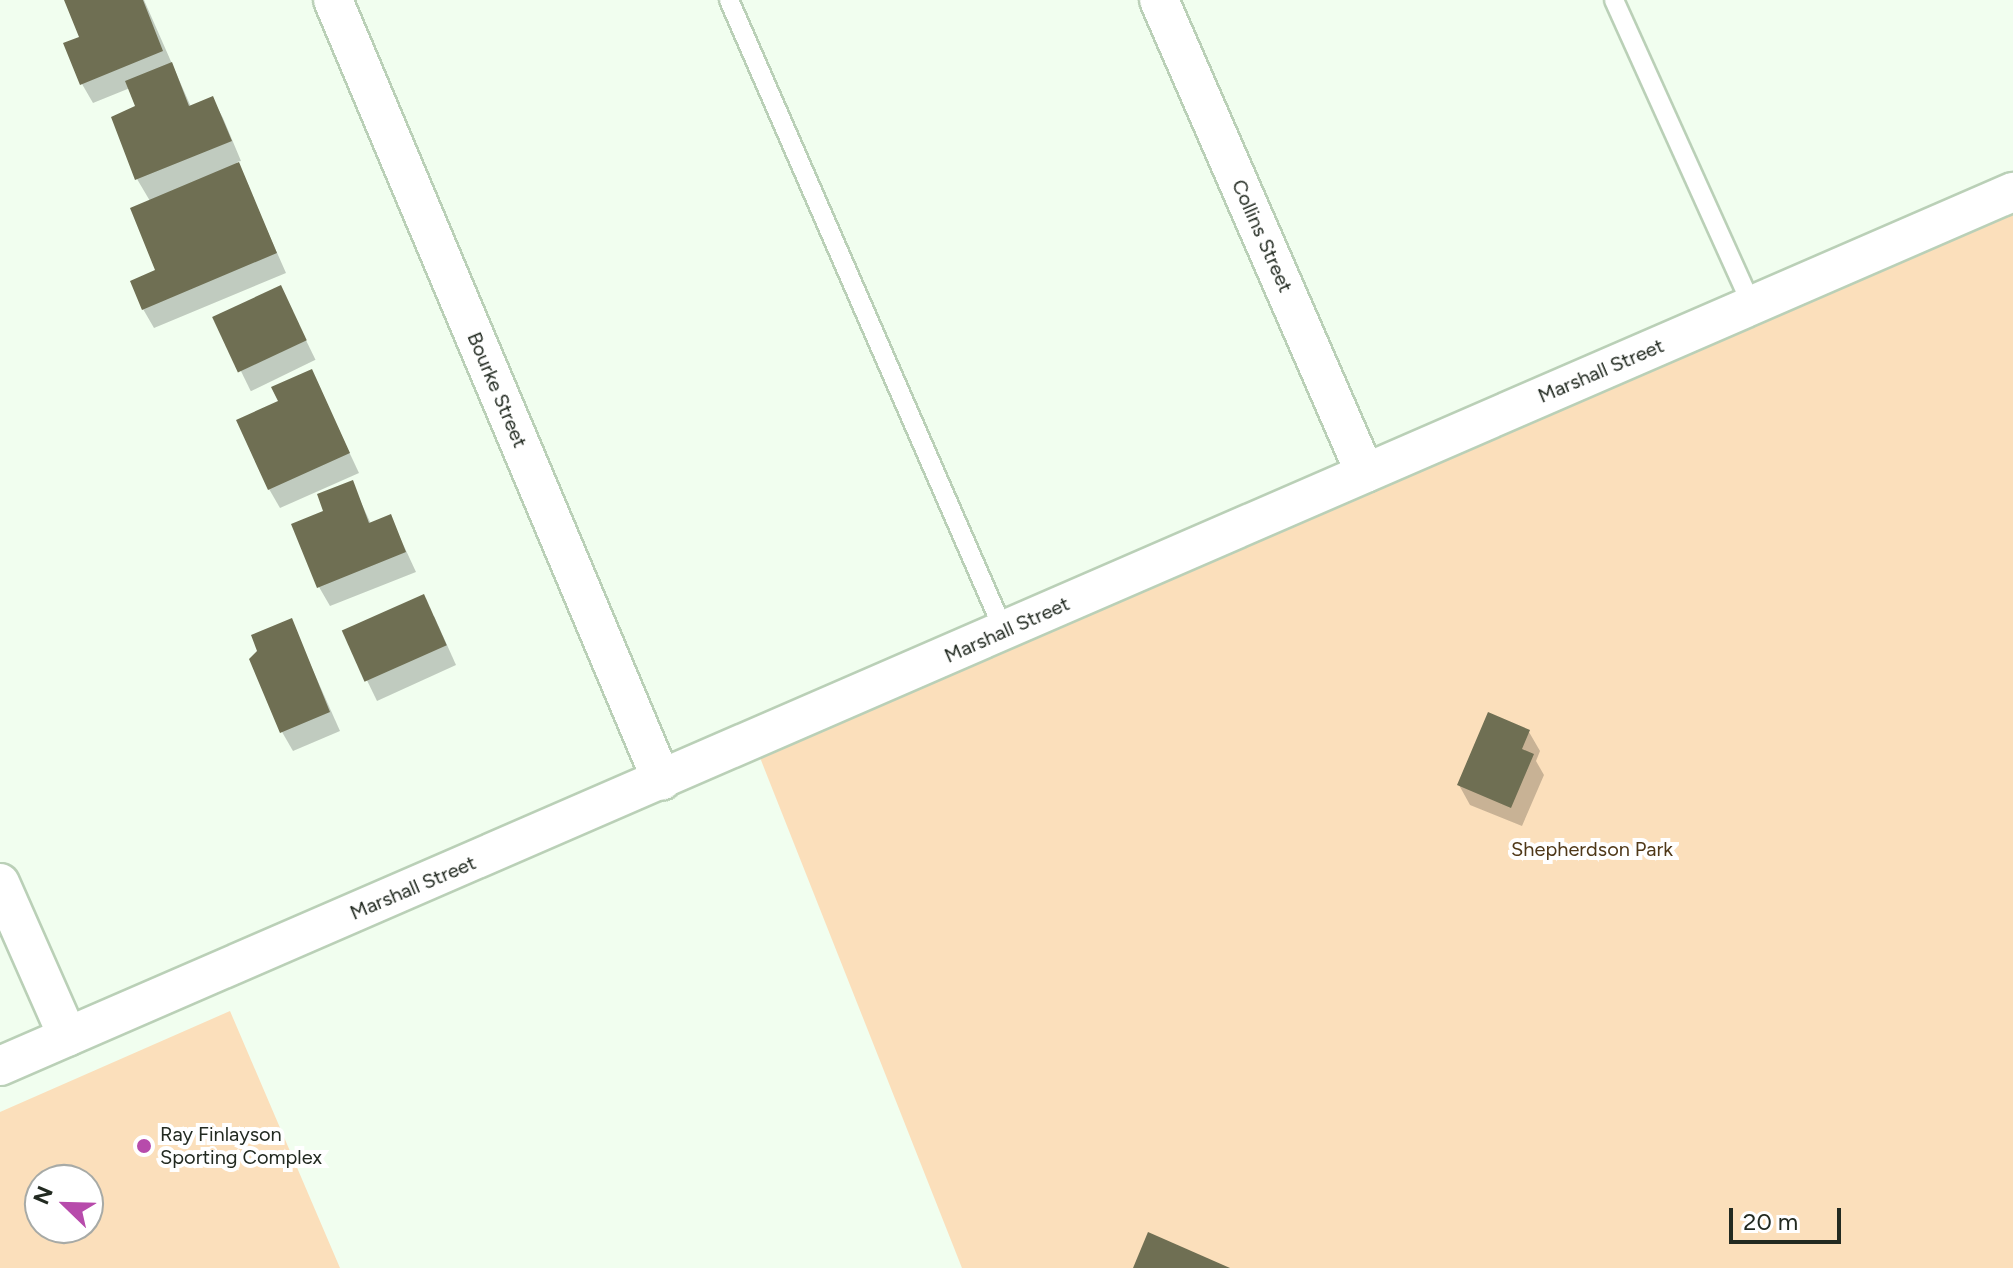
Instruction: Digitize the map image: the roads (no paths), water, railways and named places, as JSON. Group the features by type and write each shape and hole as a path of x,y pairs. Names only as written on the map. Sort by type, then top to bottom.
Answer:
{"street":[{"name":"Bourke Street","path":"333,0 662,781"},
{"name":"Collins Street","path":"1159,0 1365,473"},
{"name":"Marshall Street","path":"0,1066 2013,192"},
{"path":"0,883 68,1037"}],"lane":[{"path":"729,0 1004,631"},
{"path":"1614,0 1752,305"}],"place":[{"name":"Ray Finlayson Sporting Complex","path":"144,1146"}],"park label":[{"name":"Shepherdson Park","path":"1592,849"}]}
